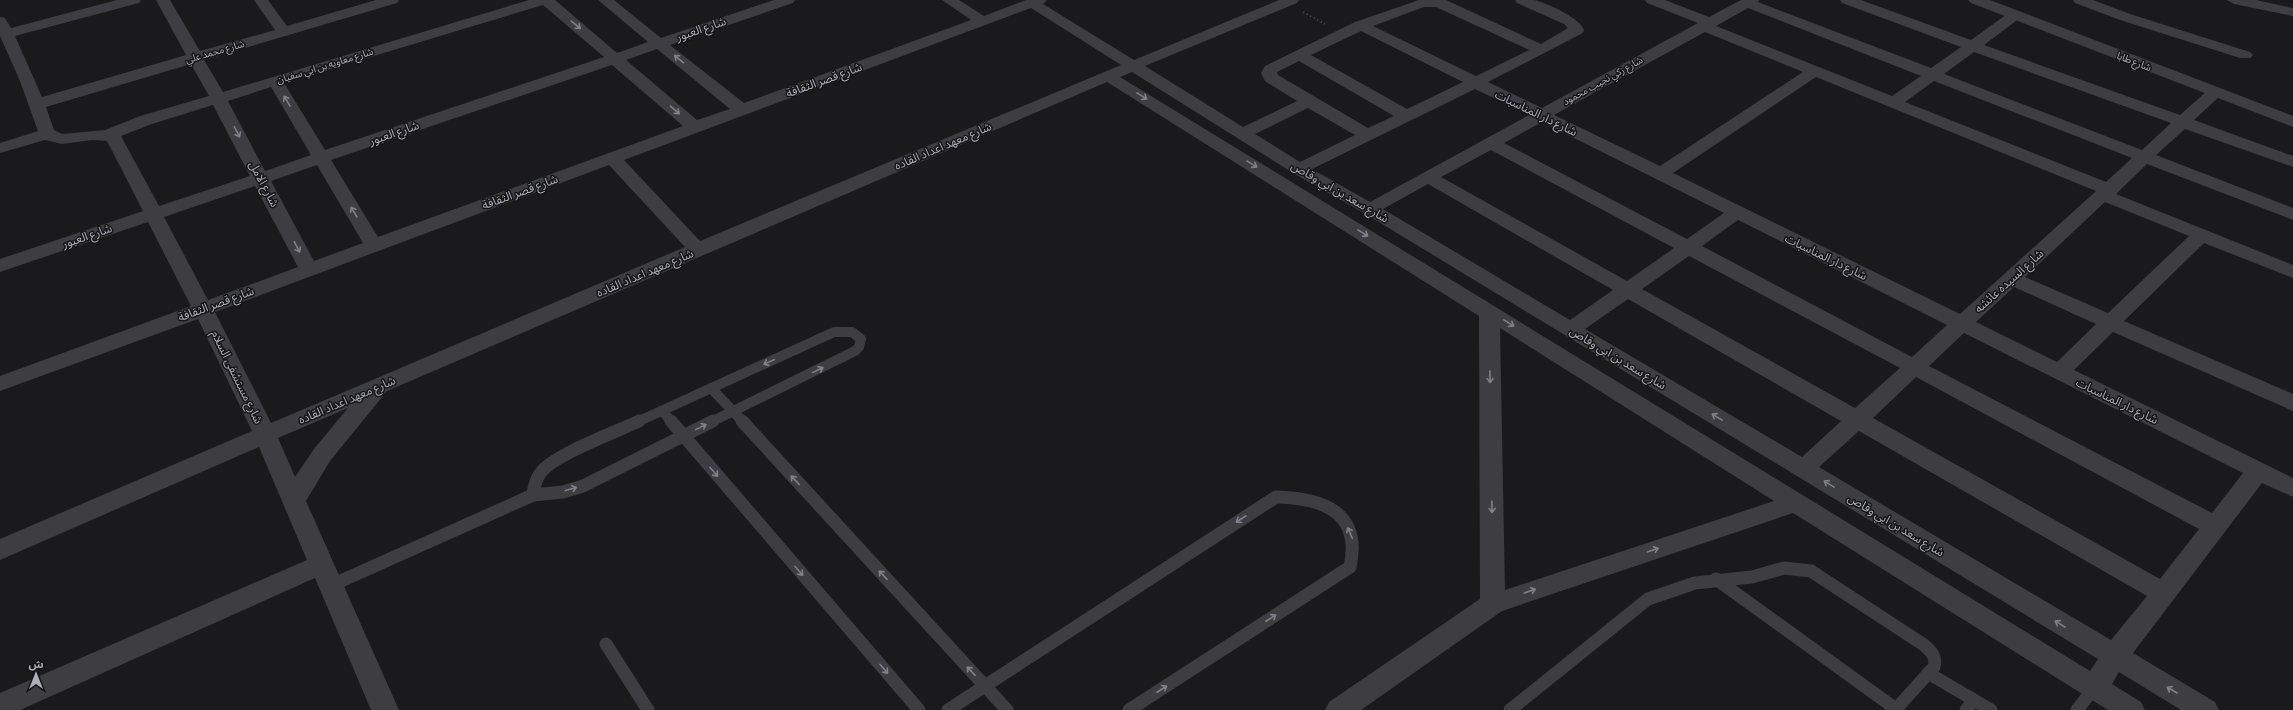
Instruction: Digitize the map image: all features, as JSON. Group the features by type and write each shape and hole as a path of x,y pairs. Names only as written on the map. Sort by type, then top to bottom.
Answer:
{"street":[{"path":"107,134 62,139 52,138 47,134 37,104 3,28 134,0"},
{"name":"شارع الامل","path":"163,0 218,98 309,270"},
{"path":"261,0 284,32"},
{"path":"545,0 695,127"},
{"name":"شارع معاويه بن ابي سفيان","path":"107,134 146,120 274,81 493,9 545,0"},
{"path":"604,0 742,110"},
{"name":"شارع العبور","path":"0,266 788,0"},
{"path":"949,0 982,22"},
{"path":"1452,8 1468,0"},
{"path":"1299,169 1573,34 1576,27 1569,21 1522,0"},
{"path":"1652,0 1814,71 1893,102 2106,192 2200,235 2293,272"},
{"path":"1848,0 2293,162"},
{"name":"شارع طابا","path":"1976,0 2214,93 2258,104 2293,110"},
{"name":"شارع طابا","path":"1997,0 2258,104 2293,122"},
{"path":"2080,0 2125,17 2245,55"},
{"path":"2125,17 2127,0"},
{"path":"2234,0 2293,12"},
{"name":"شارع محمد علي","path":"37,104 386,1"},
{"name":"شارع قصر الثقافة","path":"0,384 982,22 1008,5 1036,1"},
{"name":"شارع سعد بن ابي وقاص","path":"1036,1 1134,66 1299,169 1370,209 2114,657 2206,710"},
{"name":"شارع معهد اعداد القاده","path":"0,550 380,385 1288,1"},
{"path":"1368,135 1275,82 1269,73 1271,69 1360,25 1421,1 1438,2 1541,50"},
{"path":"1750,1 2293,214"},
{"name":"شارع زكي نجيب محمود","path":"1370,209 1750,1"},
{"path":"1893,102 2015,15"},
{"name":"شارع دار المناسبات","path":"1360,25 2293,488"},
{"path":"1299,55 1406,116"},
{"path":"1660,174 1814,71"},
{"name":"شارع سعد بن ابي وقاص","path":"1108,76 1489,310 2131,710"},
{"path":"274,81 374,246"},
{"name":"شارع السيده عائشه","path":"1803,469 2214,93"},
{"path":"1243,133 1309,102"},
{"path":"0,148 47,134"},
{"name":"شارع مستشفى السلام","path":"107,134 114,138 204,309 266,434 385,710"},
{"path":"1491,143 2215,526"},
{"path":"612,158 698,250"},
{"path":"1428,177 2164,593"},
{"path":"1571,329 1737,213"},
{"path":"2059,372 2200,235"},
{"path":"2012,279 2293,403"},
{"path":"1489,310 1493,604"},
{"path":"294,501 305,478 330,442 380,385"},
{"path":"2094,688 2114,657 2258,471"},
{"path":"1339,710 1493,604 1797,502"},
{"path":"0,706 327,574"}],"lane":[{"path":"327,574 533,495 563,492 583,486 855,351 859,347 861,339 858,335 848,330 834,332 555,460 537,477 533,486 533,495"},
{"path":"711,388 1007,710"},
{"path":"662,411 919,710"},
{"path":"948,710 1276,496 1303,498 1328,507 1338,514 1352,534 1355,545 1350,567 1129,710"},
{"path":"1510,710 1648,599 1676,588 1716,580 1752,577 1784,568 1811,571 1930,650 1936,662 1896,709 1716,580"},
{"path":"606,644 648,710"},
{"path":"1928,672 1970,705 1991,710"},
{"path":"2077,710 2094,688"}],"path":[{"path":"1288,1 1344,33"}]}
